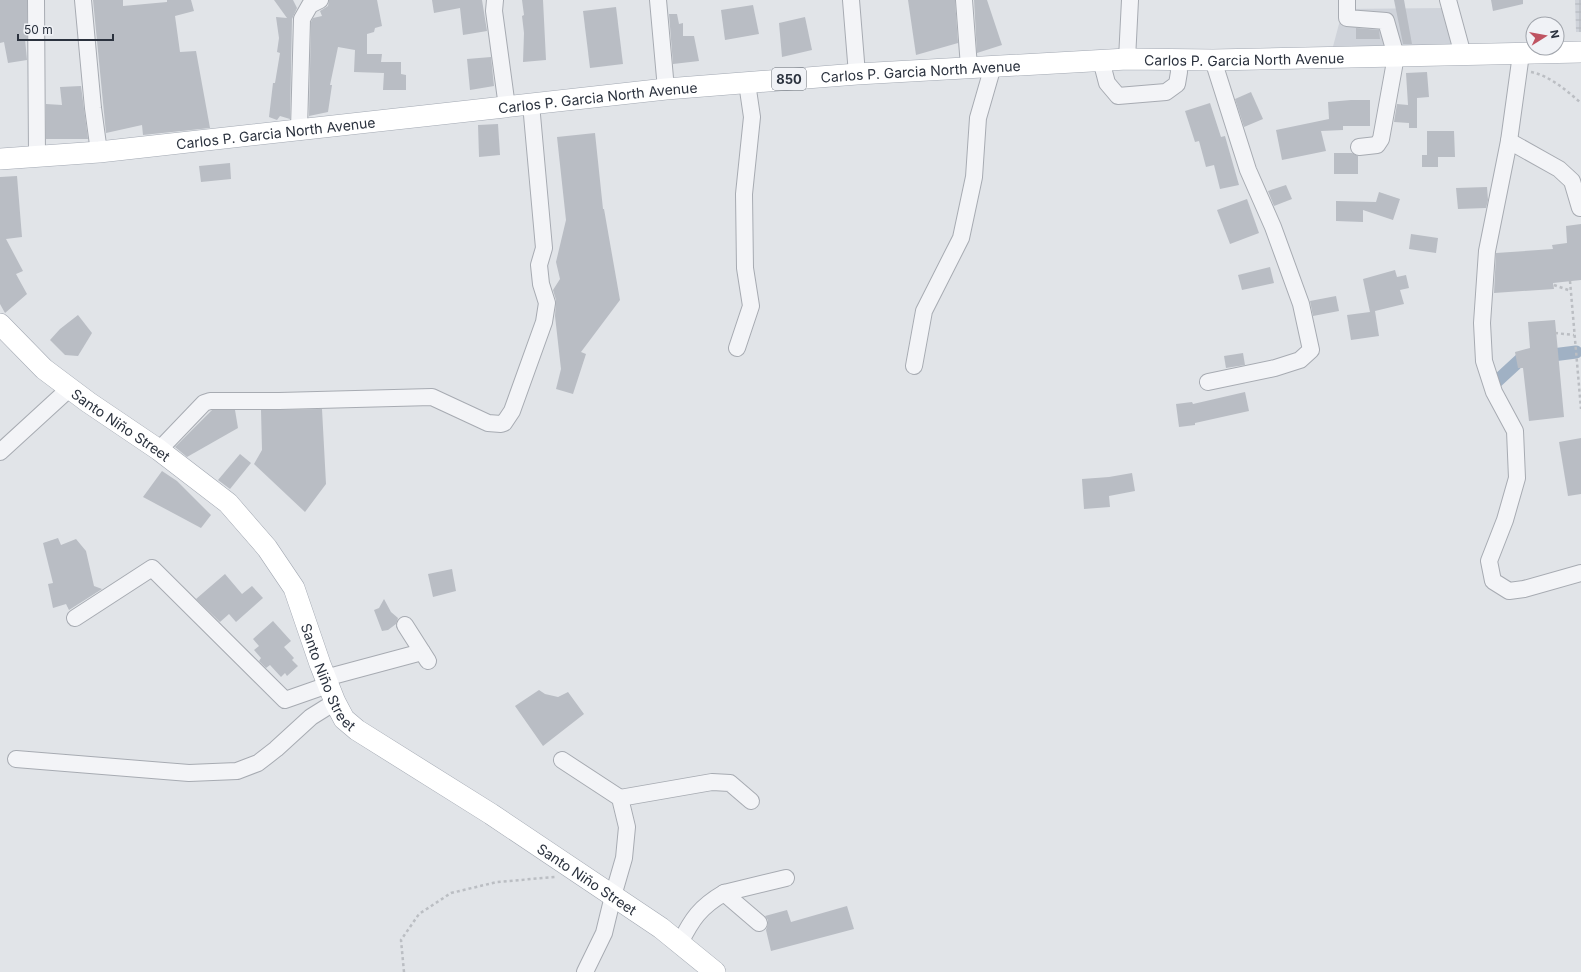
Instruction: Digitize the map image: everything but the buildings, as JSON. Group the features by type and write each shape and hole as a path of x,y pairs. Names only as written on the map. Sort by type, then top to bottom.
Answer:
{"main road":[{"name":"Carlos P. Garcia North Avenue","path":"0,159 99,152 666,89 857,74 1127,59 1213,60 1463,55 1520,62 1581,52"},
{"name":"Santo Niño Street","path":"0,324 44,369 88,402 159,450 228,503 267,548 294,588 329,688 344,719 357,730 491,814 661,928 715,972"}],"street":[{"path":"36,0 37,156"},
{"path":"83,0 93,108 99,152"},
{"path":"299,129 302,19 304,6 320,0"},
{"path":"495,0 494,11 506,107"},
{"path":"658,0 666,89"},
{"path":"851,0 857,74"},
{"path":"964,0 969,67"},
{"path":"1127,59 1130,0"},
{"path":"1347,0 1348,18 1386,21 1396,56 1380,139 1377,145 1359,146"},
{"path":"1448,0 1463,55"},
{"path":"1102,60 1107,83 1118,96 1166,92 1177,84 1180,72 1178,60"},
{"path":"1208,382 1275,368 1300,360 1311,350 1301,304 1274,227 1248,170 1213,60"},
{"path":"1520,62 1509,141 1487,251 1482,323 1484,361 1494,392 1515,431 1517,478 1505,520 1489,561 1493,582 1509,591 1524,589 1581,574"},
{"path":"914,366 924,311 961,238 974,177 978,118 993,66"},
{"path":"737,348 751,306 745,268 744,194 752,117 747,83"},
{"path":"159,450 204,403 210,401 279,401 432,397 488,423 501,424 504,422 512,411 541,329 547,303 541,284 539,265 544,248 531,104"},
{"path":"1509,141 1559,169 1572,181 1580,208"},
{"path":"0,452 70,388"},
{"path":"75,618 152,568 285,700 329,688 425,656 405,625"},
{"path":"16,759 189,773 237,771 258,763 276,749 311,717 329,688"},
{"path":"562,760 620,798 712,782 730,783 751,801"},
{"path":"585,972 604,933 624,858 627,827 620,798"},
{"path":"680,943 690,922 708,902 724,893 786,878"},
{"path":"724,893 758,923"}],"path":[{"path":"1520,62 1543,75 1581,103"},
{"path":"1570,281 1581,409"},
{"path":"1554,285 1571,291"},
{"path":"1555,333 1574,335"},
{"path":"404,972 401,940 419,914 451,893 497,882 581,875"}],"shaded area":[{"path":"1575,0 1581,0 1581,32 1576,32"},
{"path":"1444,8 1457,51 1331,54 1343,9"}],"waterway":[{"path":"1496,382 1521,359 1576,352"}]}
